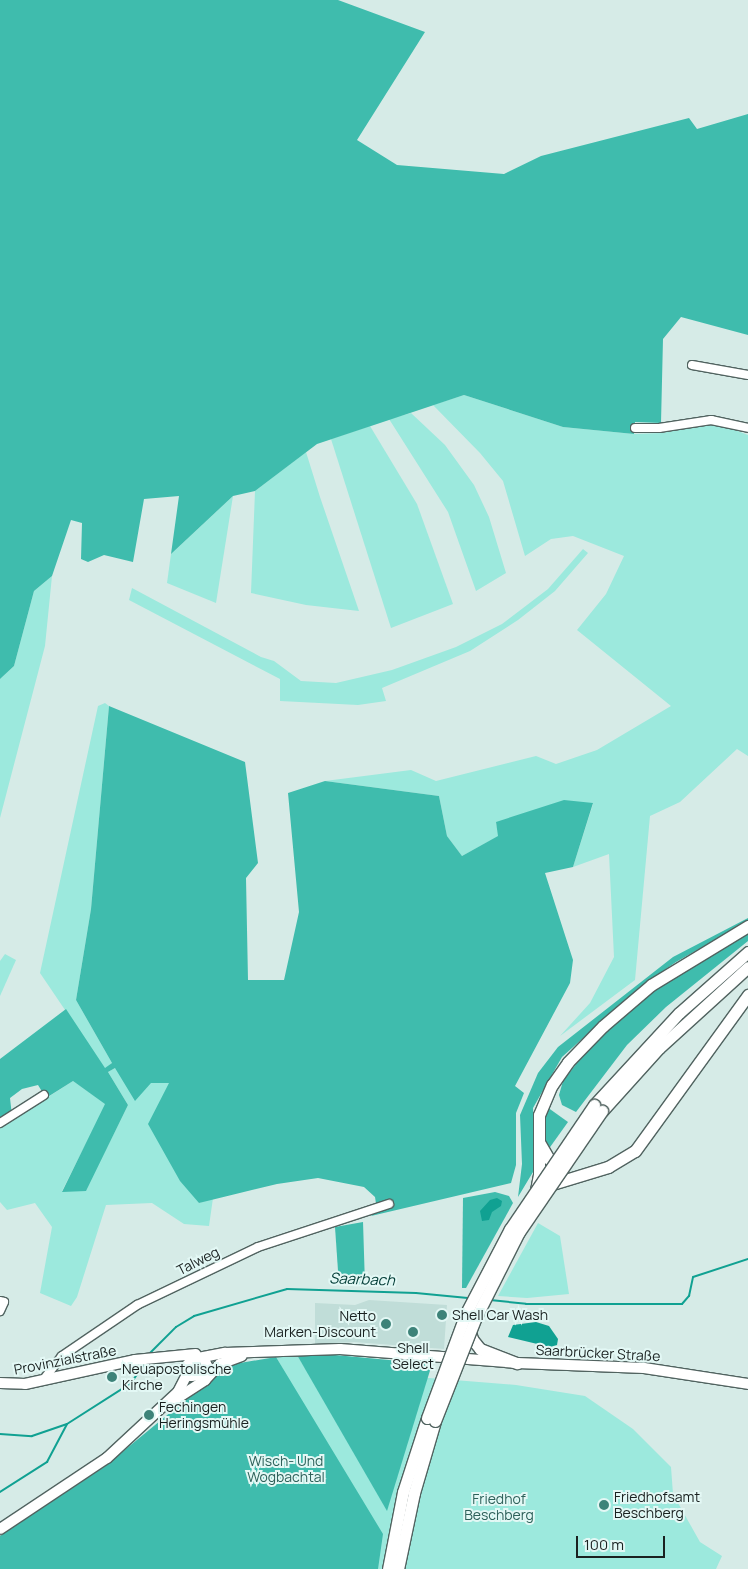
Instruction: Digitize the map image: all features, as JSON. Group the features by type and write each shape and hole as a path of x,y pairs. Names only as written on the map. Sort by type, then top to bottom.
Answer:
{"highway":[{"path":"452,1358 471,1315 534,1199 539,1174 538,1138 544,1101 552,1085 582,1046 651,985 748,926"},
{"path":"388,1569 404,1492 431,1420 476,1317 519,1232 598,1108 679,1013 748,952"},
{"path":"598,1108 659,1048 748,967"},
{"path":"534,1199 552,1183 591,1172 624,1159 643,1142 702,1053 748,995"},
{"path":"538,1138 549,1159 558,1167 570,1172 591,1172"},
{"path":"466,1328 480,1349 516,1362"},
{"path":"398,1569 431,1420"}],"main road":[{"path":"206,1362 256,1352 321,1349 452,1358"},
{"path":"176,1399 189,1372 189,1361 206,1362 256,1352"},
{"path":"160,1357 197,1354 206,1362"},
{"path":"156,1414 205,1380 220,1364 243,1355"},
{"name":"Provinzialstraße","path":"0,1383 16,1384 42,1380 135,1360 160,1357"},
{"path":"160,1357 189,1372 203,1375 206,1362"},
{"name":"Saarbrücker Straße","path":"452,1358 644,1368 748,1384"},
{"path":"0,1529 107,1458 178,1392 189,1372"}],"street":[{"path":"692,365 748,374"},
{"path":"635,428 659,428 704,420 748,428"},
{"path":"0,1123 44,1095"},
{"name":"Talweg","path":"42,1380 52,1373 62,1356 137,1305 258,1246 389,1204"},
{"path":"0,1301 4,1302 0,1311"}],"shaded area":[{"path":"497,1198 502,1201 501,1206 492,1212 489,1220 482,1221 480,1211 490,1200"},
{"path":"369,1300 447,1305 444,1349 354,1342 315,1344 315,1303 355,1305"},
{"path":"536,1322 549,1326 558,1339 557,1345 550,1347 508,1337 513,1325"}],"green space":[{"path":"0,0 338,0 425,32 357,140 397,165 504,174 541,156 689,118 697,129 748,114 748,335 681,317 663,339 661,423 635,422 634,434 563,427 464,395 317,444 255,491 233,496 171,554 179,496 144,499 133,562 104,555 88,562 81,559 82,523 71,520 52,576 34,591 14,666 0,679"},
{"path":"464,395 563,427 634,434 662,433 709,424 725,426 748,435 748,756 737,749 680,802 650,816 635,980 560,1036 590,1003 614,957 609,854 573,867 593,804 496,823 499,836 462,856 447,836 439,796 325,781 411,770 436,781 536,756 556,764 597,750 671,706 577,630 606,594 624,556 573,536 551,539 525,556 503,481 480,453 433,405"},
{"path":"411,413 445,445 474,485 489,517 506,573 476,591 448,512 389,419"},
{"path":"370,426 417,504 453,604 391,628 331,439"},
{"path":"306,452 359,611 306,605 251,593 255,491"},
{"path":"233,496 216,603 167,583 171,554"},
{"path":"583,549 588,553 555,591 518,620 470,651 382,688 386,701 358,705 280,701 280,679 129,600 132,588 261,657 274,661 301,681 336,683 392,670 456,647 502,624 548,589"},
{"path":"52,576 45,646 0,818 0,679 14,666 34,591"},
{"path":"105,703 109,706 91,909 76,1000 112,1063 105,1069 40,973 98,706"},
{"path":"109,706 245,762 258,863 246,878 248,980 284,980 299,912 288,793 325,781 439,796 447,836 462,856 498,836 496,822 564,800 593,803 573,867 545,873 573,960 570,983 515,1086 524,1093 516,1113 516,1165 511,1183 371,1216 377,1210 375,1197 364,1187 318,1178 277,1184 199,1203 180,1181 148,1124 169,1083 151,1083 135,1101 115,1068 108,1072 128,1105 86,1191 62,1192 105,1104 73,1081 46,1098 38,1085 22,1089 10,1098 12,1116 0,1122 0,1059 66,1009 105,1068 112,1063 76,1000 91,909"},
{"path":"748,918 748,921 676,962 640,987 562,1057 533,1108 536,1167 518,1197 522,1164 520,1115 538,1073 558,1047 673,957"},
{"path":"748,932 748,941 666,1007 627,1045 576,1112 562,1105 559,1095 563,1081 598,1036 653,991"},
{"path":"5,954 16,960 0,996 0,961"},
{"path":"115,1068 151,1083 170,1083 199,1203 213,1198 209,1226 184,1224 152,1203 106,1205 77,1297 71,1306 40,1293 52,1227 35,1203 7,1210 0,1202 0,1128 73,1081 106,1104 62,1191 85,1191 128,1105 108,1072"},
{"path":"547,1107 568,1122 548,1150 543,1132"},
{"path":"495,1192 509,1196 513,1203 466,1288 462,1288 463,1198"},
{"path":"363,1222 365,1285 339,1285 335,1227"},
{"path":"538,1223 560,1236 569,1294 527,1298 498,1296"},
{"name":"Wisch- Und Wogbachtal","path":"297,1355 305,1368 516,1385 585,1396 633,1429 671,1467 673,1494 700,1542 722,1556 716,1569 0,1569 283,1369 276,1357"},
{"path":"297,1355 335,1355 432,1364 387,1511"},
{"path":"276,1357 383,1534 378,1569 0,1569 0,1536 104,1467 228,1365"}],"waterway":[{"name":"Saarbach","path":"490,1300 526,1304 682,1304 689,1296 693,1277 748,1259"},
{"name":"Saarbach","path":"149,1354 176,1327 194,1316 287,1289 416,1293 468,1298"},
{"name":"Saarbach","path":"0,1434 32,1436 67,1424 131,1383 145,1363"},
{"path":"0,1492 47,1462 67,1424"}],"place":[{"name":"Shell Car Wash","path":"442,1315"},
{"name":"Netto Marken-Discount","path":"386,1324"},
{"name":"Shell Select","path":"413,1332"},
{"name":"Neuapostolische Kirche","path":"112,1377"},
{"name":"Fechingen Heringsmühle","path":"149,1415"},
{"name":"Friedhofsamt Beschberg","path":"604,1505"}],"park label":[{"name":"Friedhof Beschberg","path":"499,1508"}]}
